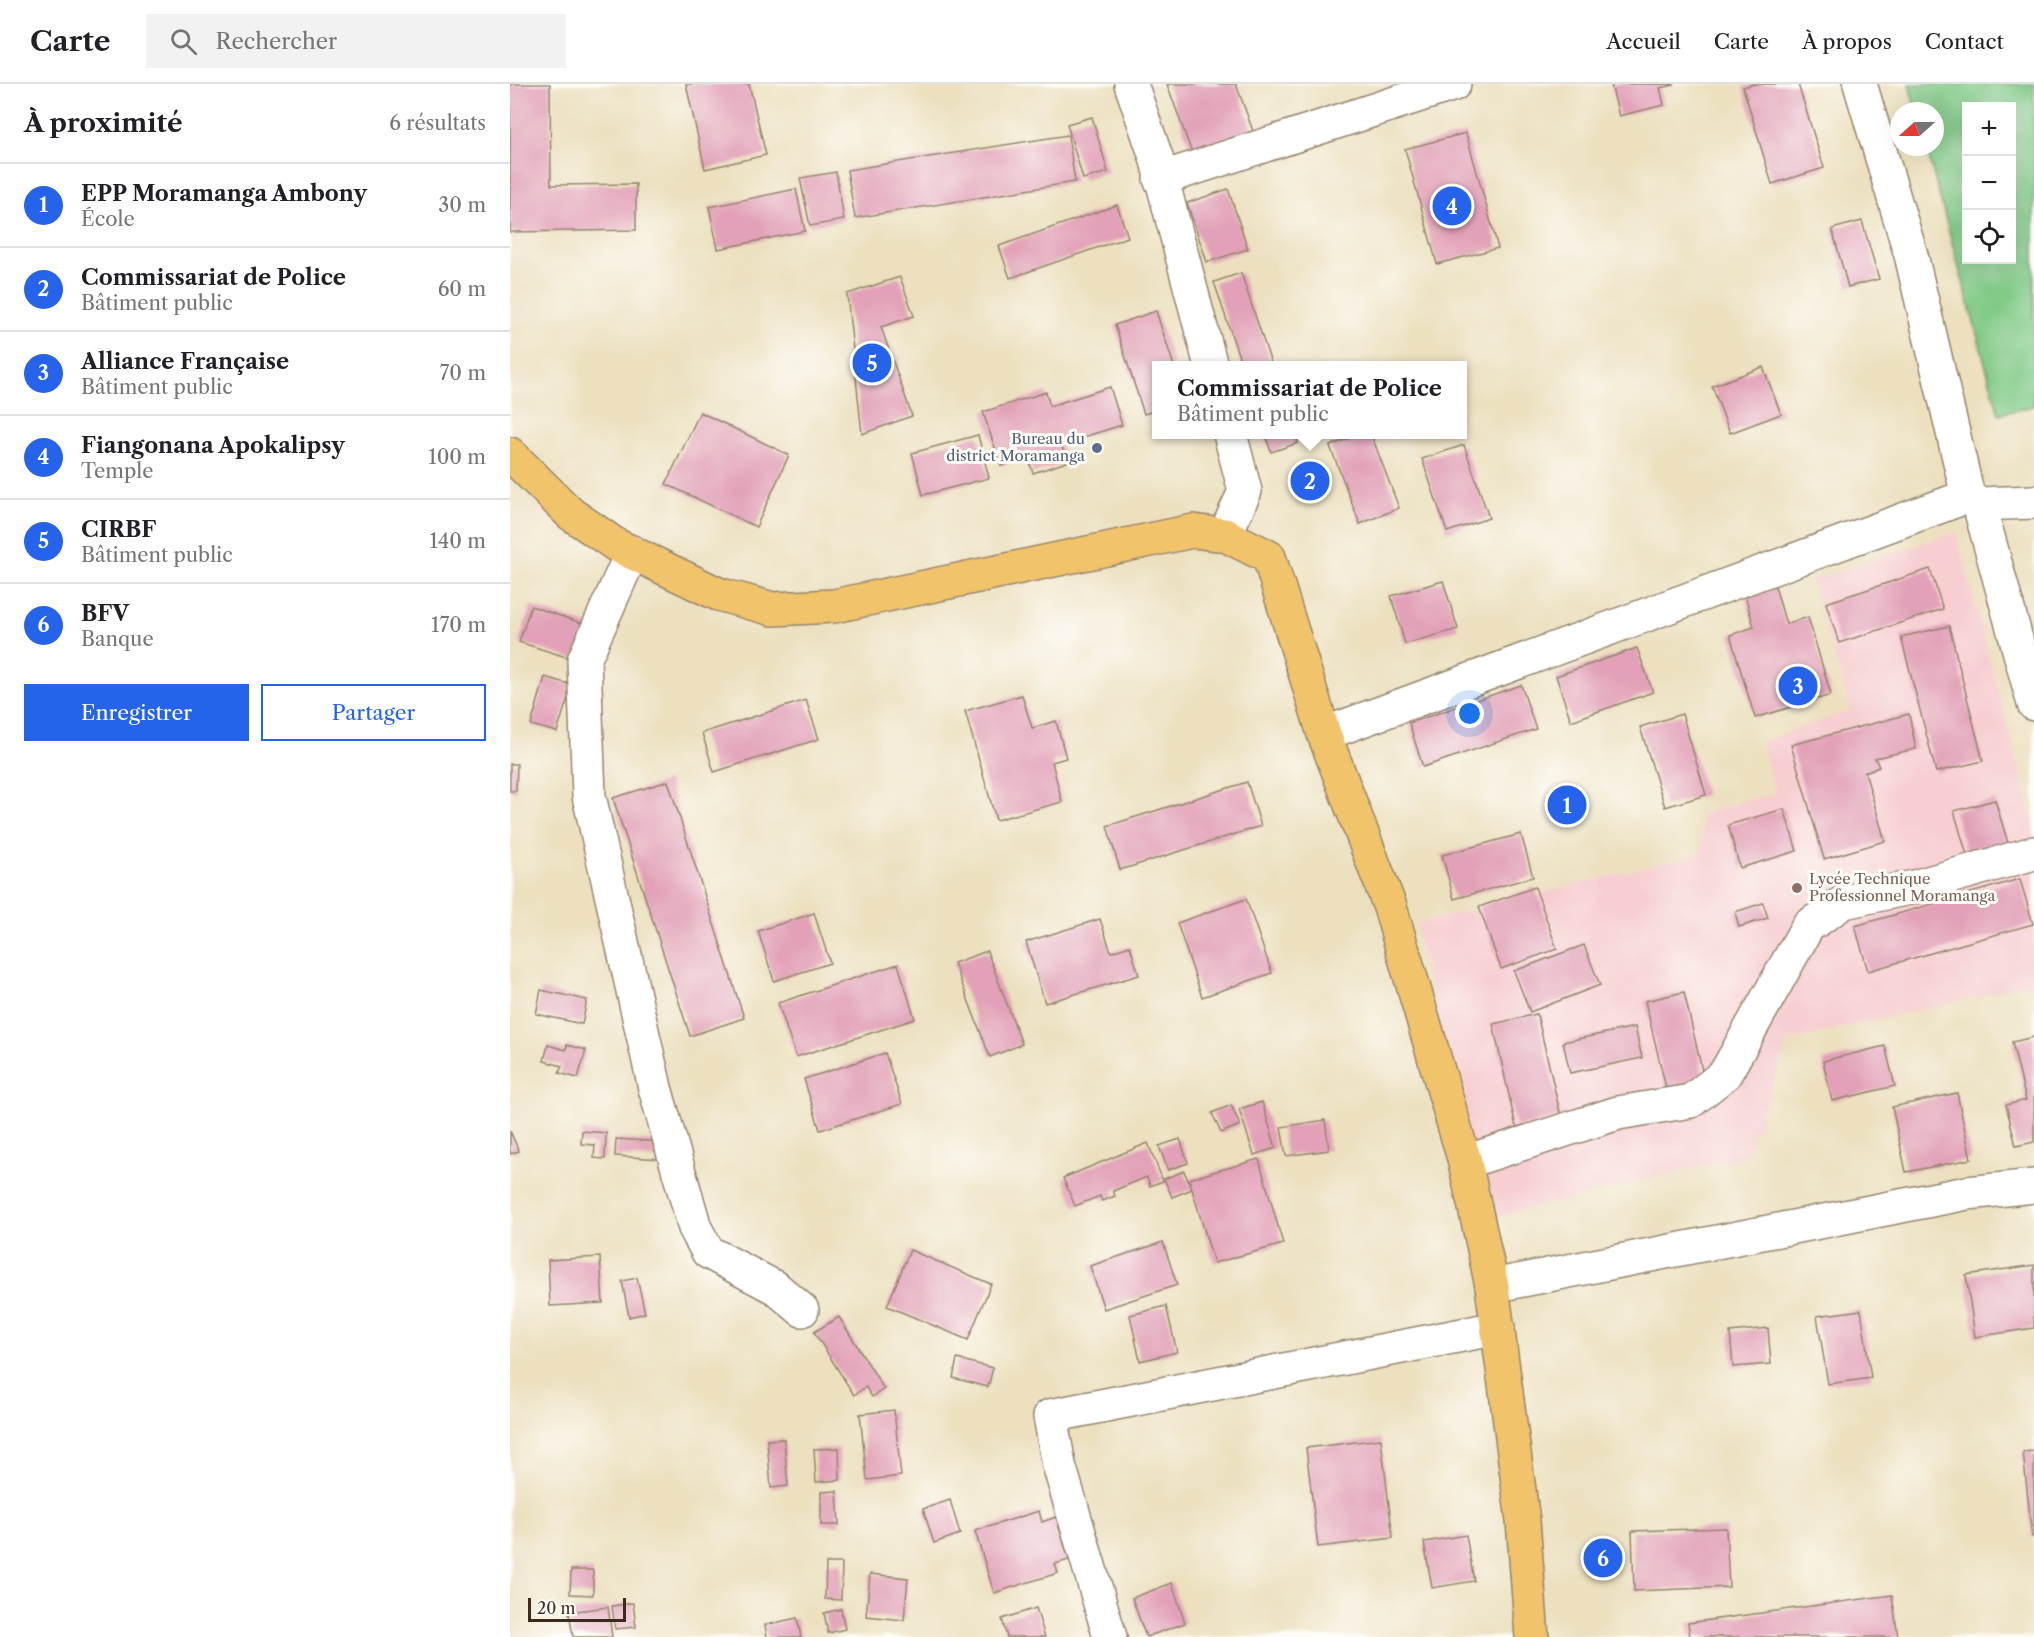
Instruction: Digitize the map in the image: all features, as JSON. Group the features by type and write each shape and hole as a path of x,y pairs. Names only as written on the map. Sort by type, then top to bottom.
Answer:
{"main road":[{"path":"510,454 571,514 616,545 718,594 773,609 834,606 1192,531 1225,536 1269,557 1324,734 1390,907 1465,1162 1492,1286 1498,1328 1523,1521 1532,1637"}],"street":[{"path":"1131,84 1156,157 1210,361"},
{"path":"1160,179 1454,84"},
{"path":"1860,84 1911,255 1973,500 2034,704"},
{"path":"1225,536 1245,491 1231,439"},
{"path":"1324,734 1973,500 2034,502"},
{"path":"632,552 584,660 589,796 654,1088 695,1228 708,1252 776,1288 802,1310"},
{"path":"1465,1162 1618,1113 1691,1101 1725,1074 1808,926 1844,902 1914,886 2034,853"},
{"path":"1492,1286 1967,1193 2034,1186"},
{"path":"1110,1637 1059,1465 1050,1416 1498,1328"}],"shaded area":[{"name":"Lycée Technique Professionnel Moramanga","path":"1956,532 2034,827 2034,983 1788,1041 1747,1155 1478,1222 1416,924 1703,853 1701,814 1775,793 1761,742 1851,710 1811,581"}],"green space":[{"path":"1909,84 2034,84 2034,406 1999,414 1928,156 1944,156 1944,102 1914,102"}],"building":[{"path":"510,84 550,84 551,185 636,184 636,230 510,232"},
{"path":"686,84 749,84 766,155 705,169"},
{"path":"1167,84 1236,84 1253,131 1192,153"},
{"path":"1611,84 1674,85 1660,88 1664,105 1619,116"},
{"path":"1754,84 1798,84 1824,168 1772,184 1743,87"},
{"path":"1092,117 1108,172 1083,179 1067,124"},
{"path":"1466,133 1498,248 1437,264 1405,149"},
{"path":"1068,135 1075,182 855,218 847,170"},
{"path":"836,172 844,220 810,226 800,178"},
{"path":"796,189 805,231 718,249 709,207"},
{"path":"1228,189 1248,249 1207,262 1187,203"},
{"path":"1117,205 1128,237 1010,278 999,246"},
{"path":"1862,221 1879,279 1848,287 1832,229"},
{"path":"1241,273 1270,361 1240,361 1214,282"},
{"path":"900,277 914,316 881,327 912,416 862,434 847,294"},
{"path":"1156,311 1172,361 1152,361 1152,412 1144,414 1115,325"},
{"path":"1763,367 1781,414 1730,433 1712,386"},
{"path":"1110,387 1122,425 1061,444 1067,462 1033,473 1028,457 1001,466 983,412 1046,392 1050,406"},
{"path":"700,412 789,455 756,527 666,484"},
{"path":"978,435 989,478 923,495 912,453"},
{"path":"1267,439 1297,439 1298,443 1271,452"},
{"path":"1348,439 1373,439 1399,508 1360,524 1330,446"},
{"path":"1464,445 1489,518 1447,532 1422,459"},
{"path":"1930,569 1943,609 1839,643 1826,603"},
{"path":"1443,581 1458,629 1405,644 1391,596"},
{"path":"1774,583 1786,624 1808,617 1831,695 1755,718 1730,635 1754,627 1744,592"},
{"path":"531,606 590,626 579,661 519,642"},
{"path":"1949,626 1983,761 1936,772 1901,637"},
{"path":"1637,648 1653,692 1571,721 1556,676"},
{"path":"545,677 572,685 557,732 531,725"},
{"path":"1521,685 1536,729 1423,767 1409,723"},
{"path":"1022,695 1032,728 1056,721 1066,758 1052,762 1062,802 996,820 965,711"},
{"path":"806,700 819,739 714,772 702,733"},
{"path":"1682,714 1706,795 1665,807 1640,727"},
{"path":"1909,714 1916,749 1875,758 1879,767 1865,772 1885,841 1824,859 1791,745"},
{"path":"510,764 517,764 516,791 510,791"},
{"path":"668,781 744,1018 690,1036 613,798"},
{"path":"1247,782 1261,826 1120,870 1107,826"},
{"path":"1995,800 2008,843 1967,855 1954,811"},
{"path":"1784,809 1797,851 1740,868 1728,825"},
{"path":"1521,834 1533,877 1454,899 1442,855"},
{"path":"2020,879 2033,924 1868,971 1855,926"},
{"path":"1535,887 1557,949 1501,969 1479,907"},
{"path":"1246,899 1272,973 1202,997 1177,923"},
{"path":"1763,903 1768,918 1739,927 1735,912"},
{"path":"814,913 830,963 774,981 758,931"},
{"path":"1100,919 1111,952 1130,946 1139,975 1045,1003 1026,942"},
{"path":"1584,945 1600,985 1530,1012 1514,971"},
{"path":"987,951 1022,1044 990,1057 954,963"},
{"path":"898,964 915,1019 796,1057 778,1003"},
{"path":"541,990 587,1000 582,1024 536,1014"},
{"path":"1684,992 1705,1083 1667,1092 1645,1001"},
{"path":"1537,1014 1561,1117 1516,1127 1493,1024"},
{"path":"1635,1027 1642,1058 1570,1073 1563,1042"},
{"path":"2034,1037 2034,1142 2016,1146 2006,1105 2026,1100 2012,1042"},
{"path":"548,1045 566,1050 567,1045 586,1050 578,1078 559,1073 562,1066 544,1061"},
{"path":"1885,1046 1895,1086 1832,1101 1823,1061"},
{"path":"885,1053 902,1104 820,1130 804,1079"},
{"path":"1957,1093 1971,1159 1906,1172 1892,1107"},
{"path":"1262,1102 1276,1148 1254,1155 1239,1109"},
{"path":"1231,1105 1240,1125 1221,1133 1212,1113"},
{"path":"1325,1120 1329,1150 1286,1156 1281,1127"},
{"path":"510,1131 519,1151 510,1154"},
{"path":"582,1131 606,1133 605,1159 594,1158 595,1145 581,1144"},
{"path":"616,1139 662,1142 661,1159 615,1156"},
{"path":"1180,1139 1188,1163 1168,1170 1159,1146"},
{"path":"1148,1143 1163,1181 1150,1186 1147,1177 1113,1191 1115,1196 1102,1201 1100,1196 1075,1206 1063,1178"},
{"path":"1259,1159 1283,1244 1214,1263 1189,1179"},
{"path":"1184,1171 1192,1189 1172,1197 1164,1179"},
{"path":"1163,1242 1177,1285 1104,1309 1090,1266"},
{"path":"910,1250 991,1284 968,1340 887,1306"},
{"path":"600,1257 603,1303 550,1306 548,1260"},
{"path":"2034,1265 2034,1328 1975,1337 1966,1275"},
{"path":"637,1278 645,1313 629,1317 622,1281"},
{"path":"1166,1306 1177,1352 1140,1361 1130,1315"},
{"path":"1861,1310 1871,1378 1828,1384 1817,1316"},
{"path":"839,1317 884,1389 872,1397 866,1387 854,1395 814,1332"},
{"path":"1768,1328 1771,1364 1733,1367 1730,1332"},
{"path":"957,1359 993,1368 988,1387 953,1378"},
{"path":"894,1410 901,1476 867,1480 860,1414"},
{"path":"784,1439 788,1486 771,1488 767,1440"},
{"path":"1381,1439 1393,1538 1318,1547 1306,1448"},
{"path":"839,1448 840,1480 816,1482 814,1449"},
{"path":"2034,1451 2034,1537 2032,1537 2023,1452"},
{"path":"837,1491 839,1525 821,1525 821,1492"},
{"path":"950,1500 960,1534 934,1543 923,1509"},
{"path":"1039,1511 1042,1522 1056,1517 1069,1560 1055,1564 1058,1573 994,1593 975,1531"},
{"path":"1726,1528 1729,1587 1634,1591 1632,1531"},
{"path":"1466,1535 1474,1581 1432,1588 1424,1542"},
{"path":"826,1563 842,1563 841,1600 825,1599"},
{"path":"571,1570 593,1570 593,1595 570,1594"},
{"path":"870,1574 908,1578 904,1620 866,1616"},
{"path":"1172,1583 1185,1623 1146,1637 1132,1598"},
{"path":"1892,1595 1898,1637 1690,1637 1688,1623"},
{"path":"633,1603 636,1627 615,1629 612,1606"},
{"path":"608,1607 612,1637 573,1637 569,1612"},
{"path":"1036,1608 1045,1637 1007,1637 1002,1619"},
{"path":"841,1609 845,1629 828,1633 824,1613"},
{"path":"797,1618 801,1637 767,1637 765,1625"}],"place":[{"name":"Fiangonana Apokalipsy","path":"1452,206"},
{"name":"CIRBF","path":"872,363"},
{"name":"Bureau du district Moramanga","path":"1097,448"},
{"name":"Commissariat de Police","path":"1310,481"},
{"name":"Alliance Française","path":"1798,686"},
{"name":"EPP Moramanga Ambony","path":"1567,805"},
{"name":"Lycée Technique Professionnel Moramanga","path":"1797,888"},
{"name":"BFV","path":"1603,1558"}]}
